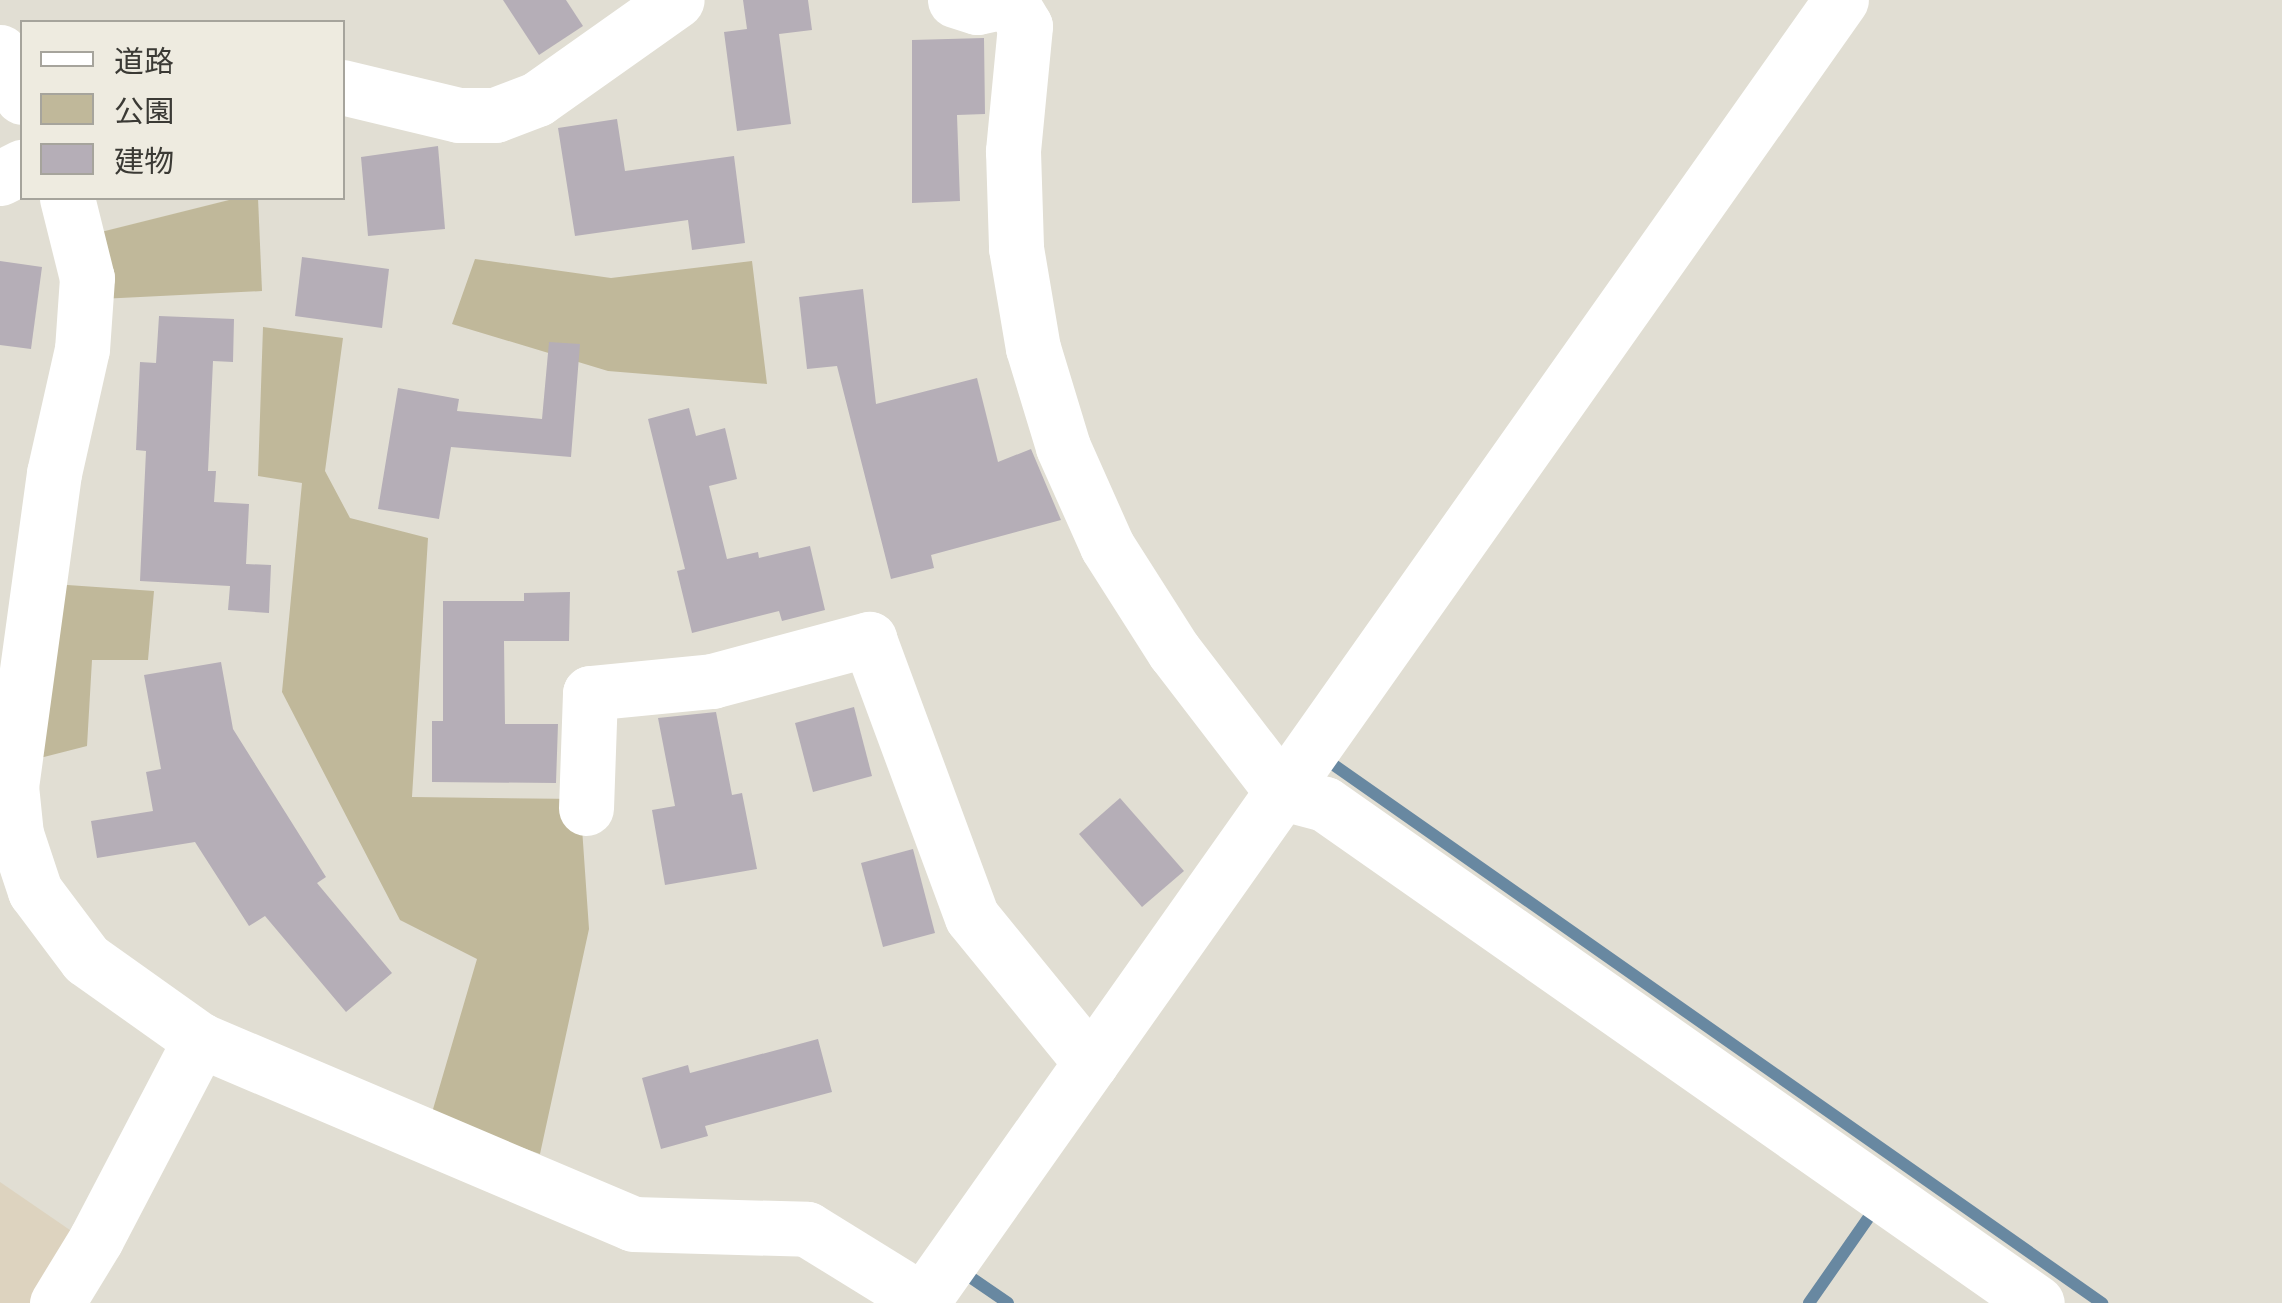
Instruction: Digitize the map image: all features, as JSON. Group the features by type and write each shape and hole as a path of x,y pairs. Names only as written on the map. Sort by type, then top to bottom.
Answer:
{"street":[{"path":"345,87 459,115 494,115 537,100 676,0"},
{"path":"955,0 977,6 1010,0 1025,26 1012,150 1016,248 1032,348 1063,447 1107,546 1174,651 1304,763 1325,804 2037,1303"},
{"path":"68,200 87,278 82,349 54,474 5,783 16,834 35,891 86,959 200,1040 632,1224 808,1229 923,1302 1841,0"},
{"path":"0,52 20,94"},
{"path":"586,808 590,693 712,681 869,639 972,917 1090,1064"},
{"path":"57,1303 96,1240 200,1040"}],"shaded area":[{"path":"0,1182 102,1252 71,1303 0,1303"}],"green space":[{"path":"229,200 258,200 262,291 100,299 97,233"},
{"path":"475,259 611,278 752,261 767,384 608,371 452,324"},
{"path":"263,327 343,338 325,471 350,518 428,538 412,797 580,799 589,929 540,1154 431,1116 477,959 400,920 282,692 302,483 258,476"},
{"path":"53,584 154,591 148,660 92,660 87,746 40,758"}],"building":[{"path":"503,0 566,0 583,26 539,55"},
{"path":"743,0 808,0 812,30 779,34 791,124 737,131 724,32 747,29"},
{"path":"984,38 985,114 957,115 960,201 912,203 912,40"},
{"path":"617,119 625,171 734,156 745,243 692,250 688,220 575,236 558,128"},
{"path":"438,146 445,229 368,236 361,157"},
{"path":"302,257 389,269 382,328 295,316"},
{"path":"0,261 42,267 31,349 0,345"},
{"path":"863,289 876,404 977,378 998,462 1031,449 1061,520 931,555 934,568 891,579 837,366 807,369 799,297"},
{"path":"159,316 234,319 233,362 213,361 208,471 216,471 214,502 249,504 246,564 271,565 269,613 228,610 230,586 140,581 146,451 136,450 140,362 156,363"},
{"path":"549,342 580,344 571,457 451,447 439,519 378,509 398,388 459,399 457,411 542,419"},
{"path":"689,408 696,436 725,428 737,479 709,486 727,559 758,552 759,558 810,546 825,610 782,621 779,611 692,633 677,571 685,569 648,419"},
{"path":"570,592 569,641 504,641 505,724 558,724 556,783 432,782 432,721 443,721 443,601 524,601 524,593"},
{"path":"221,662 233,729 326,877 317,883 392,973 346,1012 265,916 249,926 195,842 97,858 91,821 153,811 146,772 161,769 144,675"},
{"path":"854,707 872,776 813,792 795,723"},
{"path":"716,712 732,795 742,793 757,869 665,885 652,810 675,806 658,718"},
{"path":"1120,798 1184,871 1142,907 1079,834"},
{"path":"913,849 935,933 883,947 861,863"},
{"path":"818,1039 832,1092 705,1126 708,1136 661,1149 642,1078 688,1065 690,1073"}],"waterway":[{"path":"1321,756 2102,1303"},
{"path":"1809,1303 1876,1207"},
{"path":"970,1277 1008,1303"}]}
